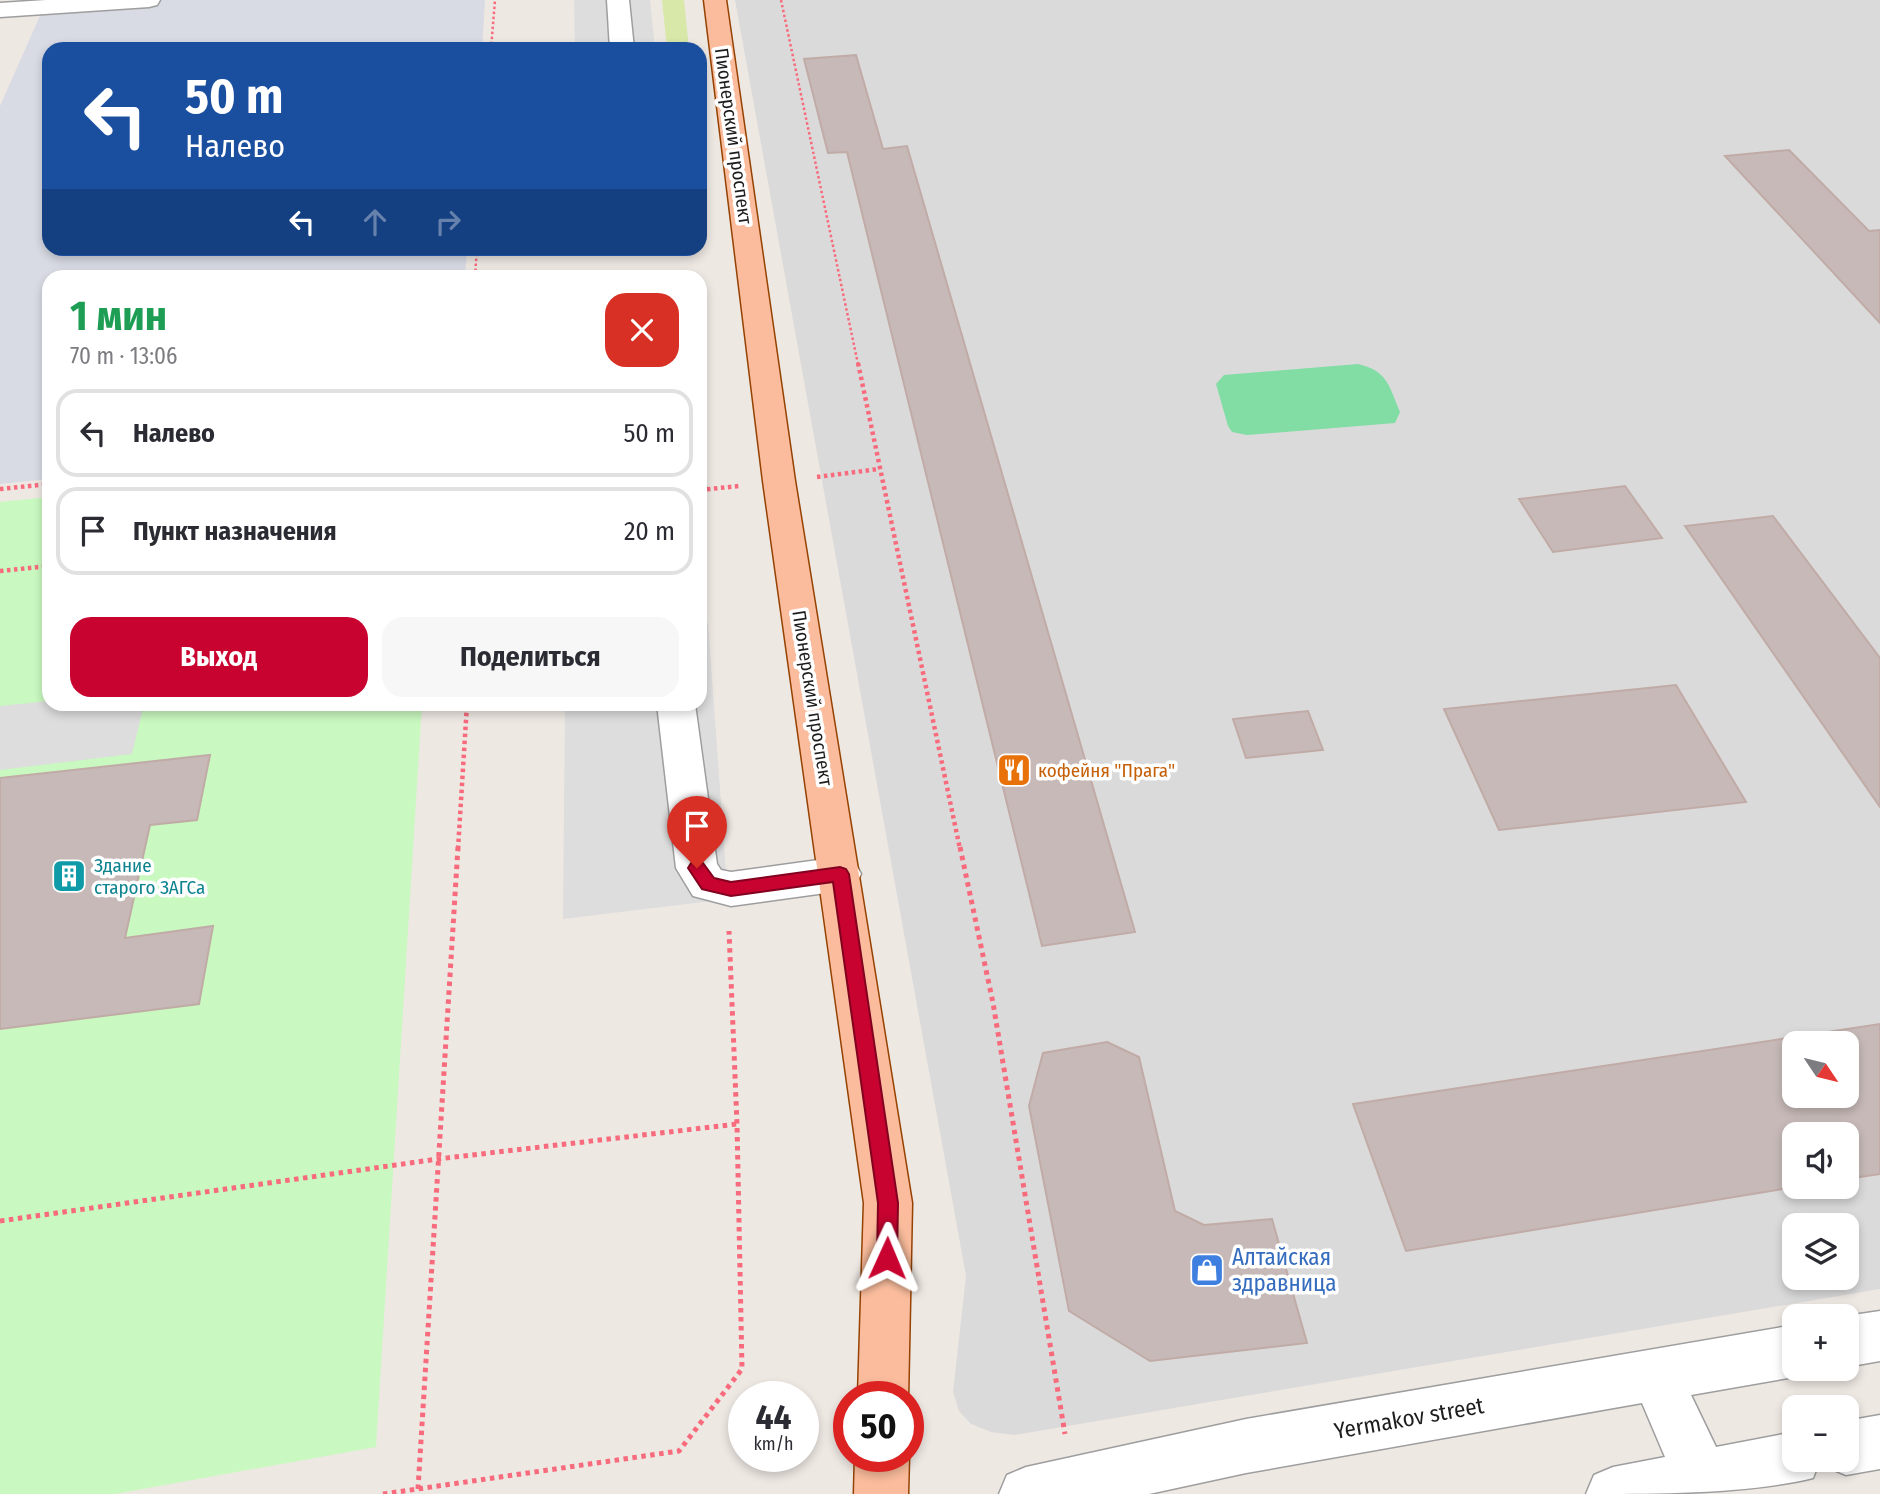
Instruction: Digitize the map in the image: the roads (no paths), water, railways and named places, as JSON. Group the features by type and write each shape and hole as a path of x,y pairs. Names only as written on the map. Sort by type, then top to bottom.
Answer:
{"main road":[{"name":"Пионерский проспект","path":"715,0 779,481 888,1203 884,1381"},
{"path":"881,1494 882,1472"}],"street":[{"path":"0,10 149,0"},
{"path":"618,0 621,42"},
{"path":"677,711 697,868 708,884 727,888 840,874"},
{"path":"1859,1340 1880,1336"},
{"name":"Yermakov street","path":"1049,1489 1246,1446 1782,1353"},
{"path":"1657,1374 1705,1485"},
{"path":"1859,1445 1880,1441"},
{"path":"1613,1494 1705,1485 1782,1463"}],"place":[{"name":"кофейня \"Прага\"","path":"1014,770"},
{"name":"Здание старого ЗАГСа","path":"69,876"},
{"name":"Алтайская здравница","path":"1207,1270"}]}
